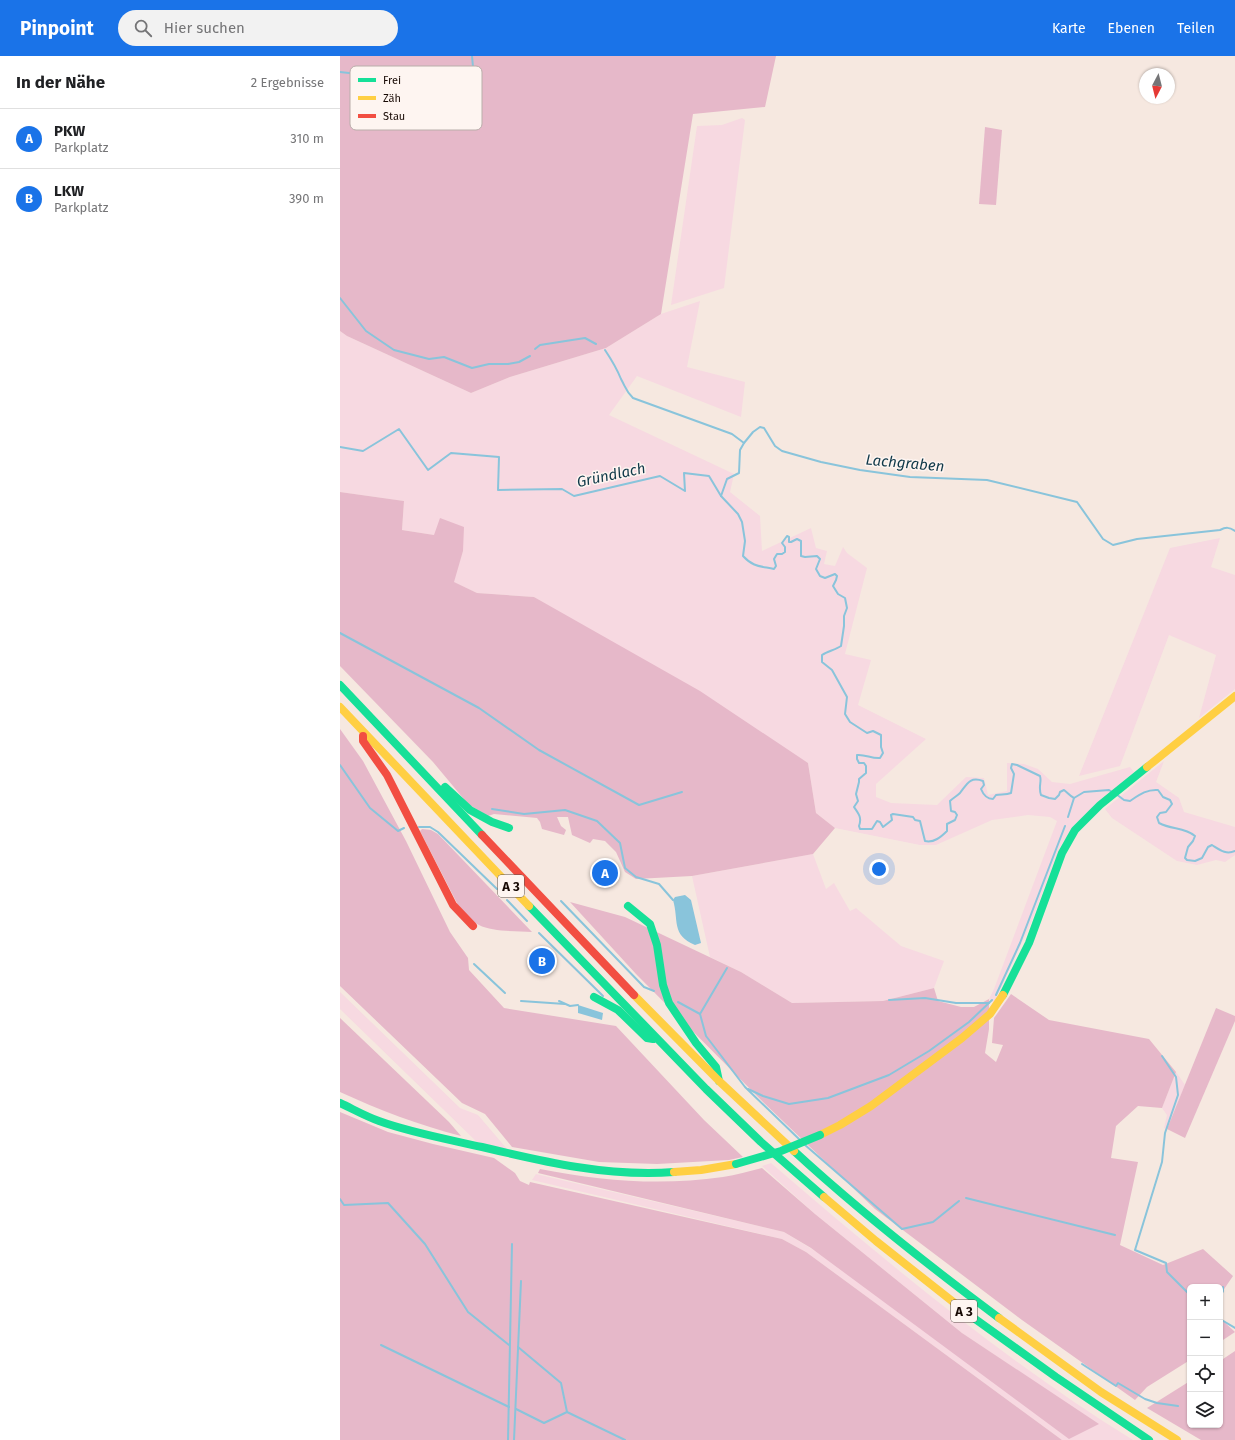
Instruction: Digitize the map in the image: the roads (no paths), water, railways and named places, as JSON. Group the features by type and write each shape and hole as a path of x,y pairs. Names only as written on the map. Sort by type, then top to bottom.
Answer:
{"main road":[{"name":"A 3","path":"340,685 719,1082 833,1187 922,1260 1013,1329 1095,1387 1177,1440"},
{"path":"340,1103 378,1121 414,1132 526,1158 594,1170 628,1173 663,1174 708,1170 736,1164 781,1151 820,1135 871,1106 973,1030 994,1010 1029,943 1060,859 1069,839 1087,817 1235,696"},
{"name":"A 3","path":"340,708 658,1040 720,1102 789,1167 912,1271 1010,1346 1090,1402 1149,1440"},
{"path":"363,732 363,741 387,775 453,905 473,926"},
{"path":"433,783 446,787 470,810 483,818 509,828"},
{"path":"628,906 650,924 657,945 663,985 669,1003 696,1043 716,1067 719,1082"},
{"path":"594,997 618,1010 647,1038 658,1040"}],"water":[{"path":"685,895 691,900 701,943 695,945 682,937 677,926 673,900 675,897"},
{"path":"578,1005 603,1013 602,1020 578,1013"}],"waterway":[{"path":"472,56 473,66"},
{"path":"340,72 350,73"},
{"name":"Lachgraben","path":"340,298 366,331 394,350 429,359 444,357 472,368 489,364 508,364 519,362 530,356"},
{"name":"Lachgraben","path":"535,349 540,345 585,338 596,344"},
{"name":"Lachgraben","path":"605,350 627,391 633,398 732,434 744,443 753,432 760,427 764,428 775,446 782,451 821,462 860,470 910,477 987,480 1077,502 1103,539 1113,545 1137,539 1220,530 1226,528 1235,531"},
{"name":"Gründlach","path":"340,447 363,451 399,429 428,470 451,453 499,457 498,490 562,489 574,496 660,476 685,491 684,473 709,476 721,496 738,514 742,522 745,541 743,556 750,562 757,566 774,569 776,566 774,559 777,554 782,554 785,552 785,547 782,543 787,536 789,537 789,542 797,539 801,541 801,556 817,556 820,559 816,569 820,576 825,578 835,574 837,576 833,586 838,594 845,598 847,608 844,616 841,646 822,655 822,662 832,670 847,697 845,714 850,722 867,733 873,731 881,735 881,747 883,753 880,758 857,755 859,763 864,763 866,766 866,773 859,779 856,794 858,801 854,807 860,816 860,829 872,829 877,821 880,822 883,827 892,820 891,815 893,814 913,817 915,820 920,821 925,841 934,840 947,831 947,824 955,820 957,815 955,812 951,811 950,801 972,780 983,781 984,785 981,789 983,793 991,799 993,799 996,795 1011,793 1014,774 1011,768 1012,764 1040,776 1041,795 1049,798 1055,799 1060,792 1064,790 1074,798 1084,792 1109,790 1112,792"},
{"path":"721,496 727,479 739,473 740,450 744,443"},
{"path":"340,633 479,708 539,750 639,805 682,792"},
{"path":"340,765 370,808 398,831 404,828"},
{"name":"Gründlach","path":"1116,794 1124,800 1130,801 1147,791 1158,790 1163,797 1170,800 1172,804 1166,812 1160,813 1157,817 1159,823 1187,831 1195,836 1188,847 1185,858 1187,860 1195,861 1202,858 1208,847 1212,845 1226,852 1235,851"},
{"path":"1068,817 1074,798"},
{"path":"492,809 524,814 565,810 597,821 620,843 625,868 636,877 659,884 673,900"},
{"path":"996,995 1020,943 1065,826"},
{"path":"419,827 430,827 438,832 497,889"},
{"path":"507,900 527,921"},
{"path":"561,901 644,987 654,991"},
{"path":"539,933 603,996"},
{"path":"474,964 505,993"},
{"path":"700,1014 727,968"},
{"path":"889,1000 925,998 956,1003 989,1003"},
{"path":"748,1089 763,1096 789,1104 828,1098 889,1075 929,1051 969,1022 992,1000"},
{"path":"521,1001 565,1004"},
{"path":"559,1001 570,1006 578,1005"},
{"path":"678,1002 700,1014 706,1036 745,1087 800,1140"},
{"path":"1162,1056 1176,1077 1178,1095 1165,1133 1162,1162 1135,1250 1166,1263 1167,1272 1187,1292"},
{"path":"805,1145 902,1229 933,1222 959,1201"},
{"path":"966,1198 1115,1235"},
{"path":"340,1199 344,1205 388,1203 425,1244 468,1312 509,1345"},
{"path":"508,1440 512,1244"},
{"path":"514,1440 521,1281"},
{"path":"1222,1320 1235,1328"},
{"path":"381,1345 509,1407"},
{"path":"518,1347 561,1383 567,1412 625,1440"},
{"path":"1082,1364 1116,1386 1118,1383 1145,1399 1157,1403 1178,1406"},
{"path":"516,1409 544,1423 567,1412"}],"place":[{"name":"PKW","path":"605,873"},
{"name":"LKW","path":"542,961"}]}
